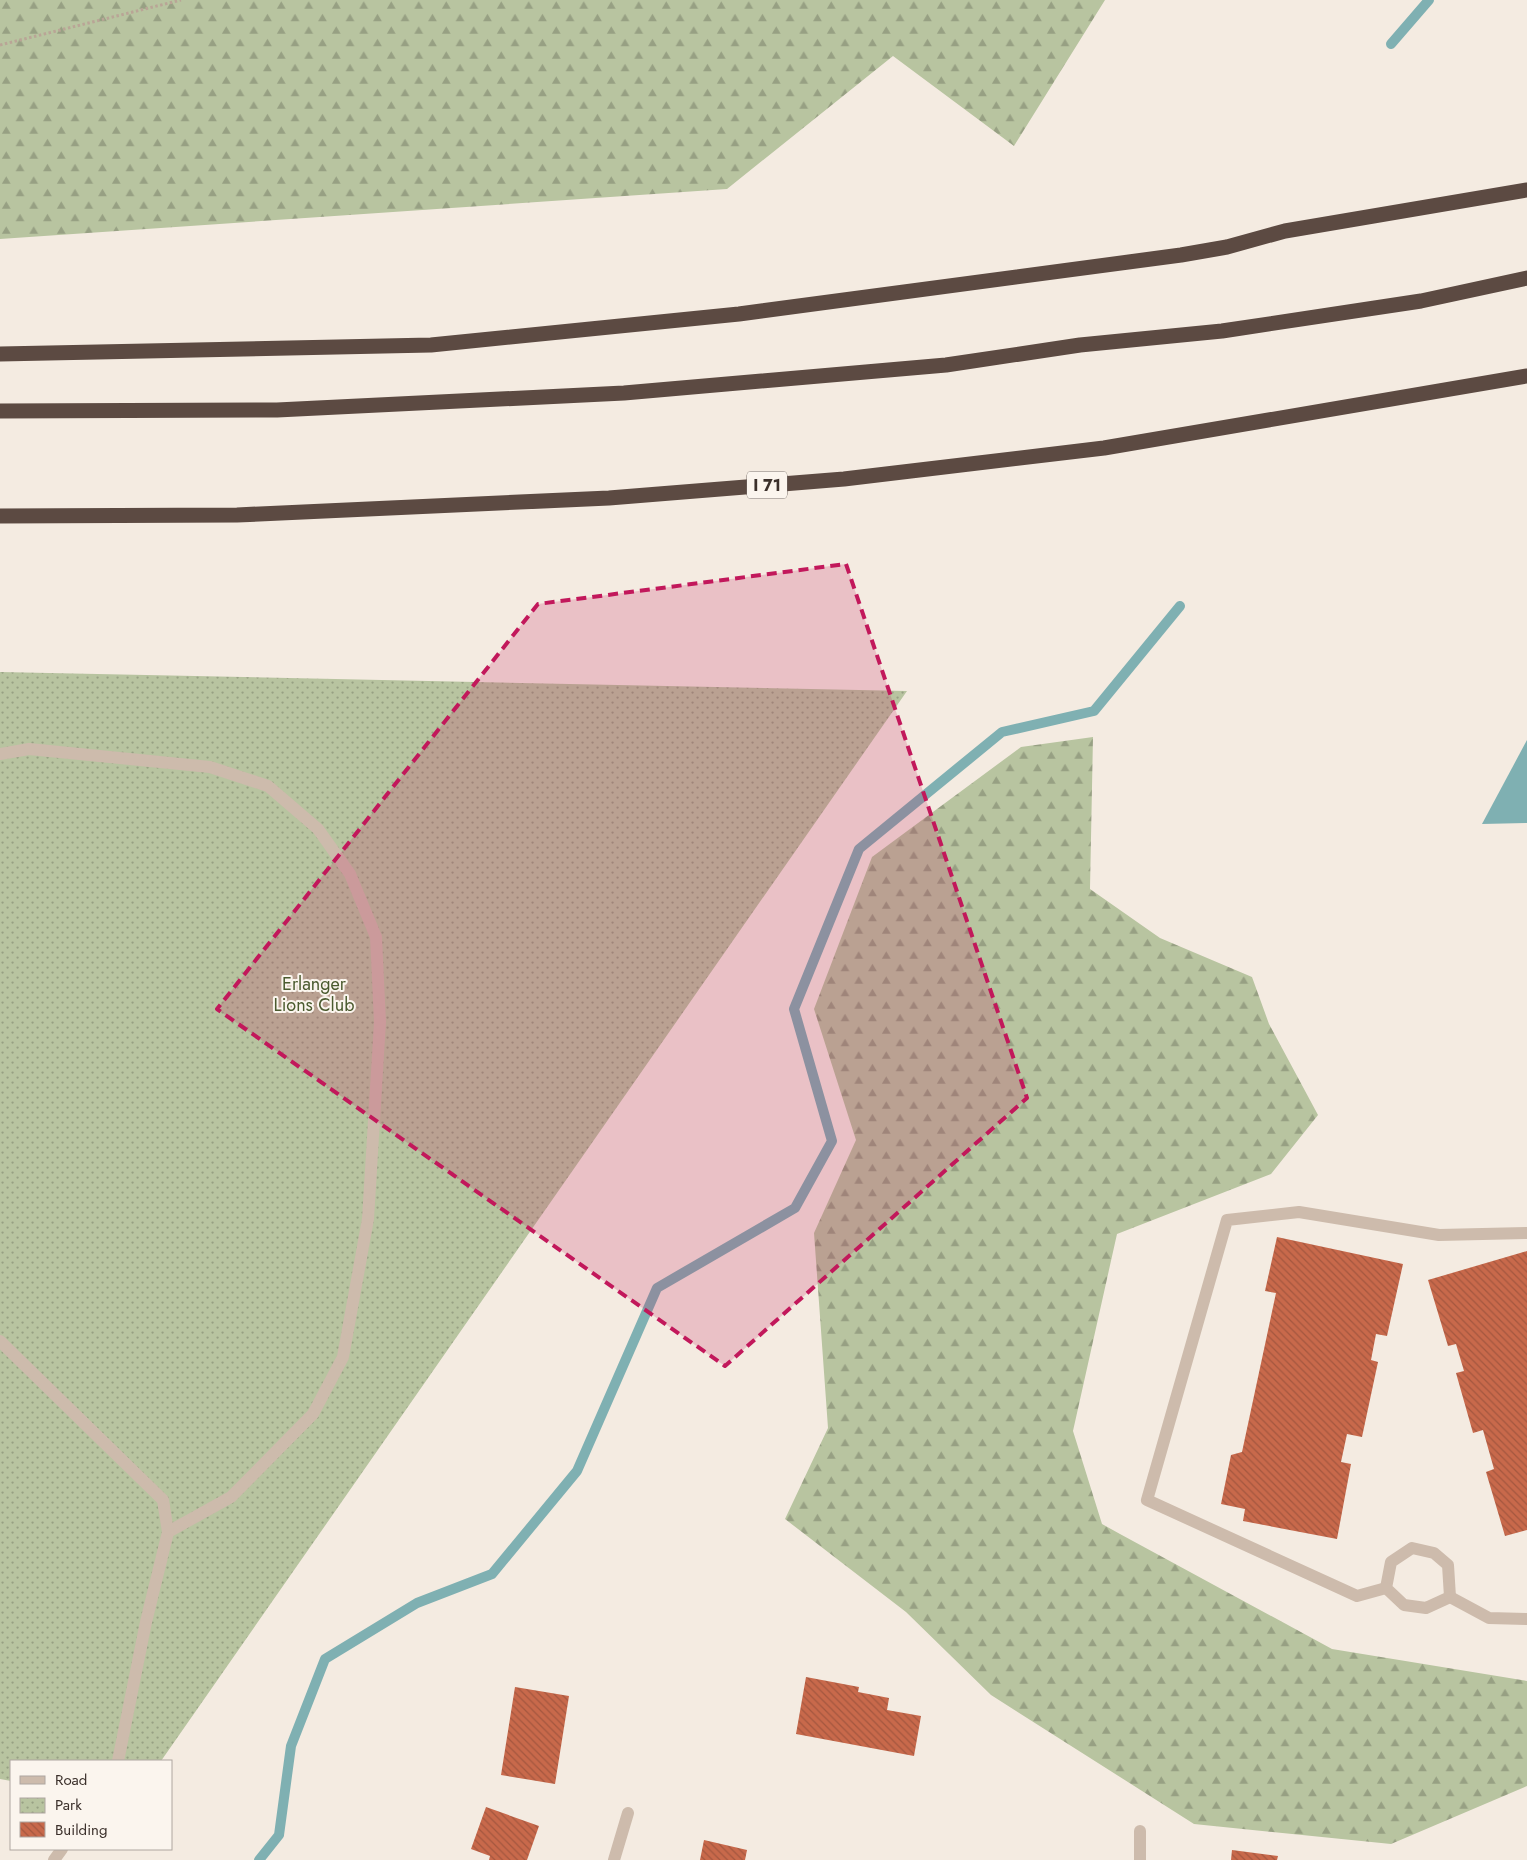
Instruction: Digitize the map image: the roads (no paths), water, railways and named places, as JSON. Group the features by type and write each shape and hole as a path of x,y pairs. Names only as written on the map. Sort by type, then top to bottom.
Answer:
{"highway":[{"path":"0,354 431,345 739,314 1181,255 1227,247 1285,231 1527,190"},
{"path":"0,411 311,408 624,393 926,367 1080,345 1222,331 1402,304 1527,278"},
{"name":"I 71","path":"0,516 236,515 609,498 844,480 1104,448 1527,376"}],"street":[{"path":"0,754 29,748 210,766 268,786 318,828 350,874 376,937 380,1022 368,1219 344,1357 312,1414 231,1496 168,1532"},
{"path":"1386,1588 1357,1596 1147,1500 1227,1220 1299,1212 1439,1235 1527,1233"},
{"path":"0,1341 163,1500 168,1532 146,1622 118,1760"},
{"path":"1386,1588 1391,1562 1412,1548 1434,1552 1448,1565 1450,1597"},
{"path":"1386,1588 1404,1605 1426,1608 1450,1597"},
{"path":"1450,1597 1489,1618 1527,1619"},
{"path":"614,1860 628,1813"},
{"path":"1140,1831 1140,1860"}],"water":[{"path":"1527,740 1527,823 1482,824"}],"waterway":[{"path":"1391,44 1429,0"},
{"path":"259,1860 279,1835 291,1746 325,1659 417,1603 492,1574 577,1471 657,1288 795,1208 832,1141 794,1009 859,849 1002,732 1094,711 1180,606"}],"park label":[{"name":"Erlanger Lions Club","path":"314,994"}]}
